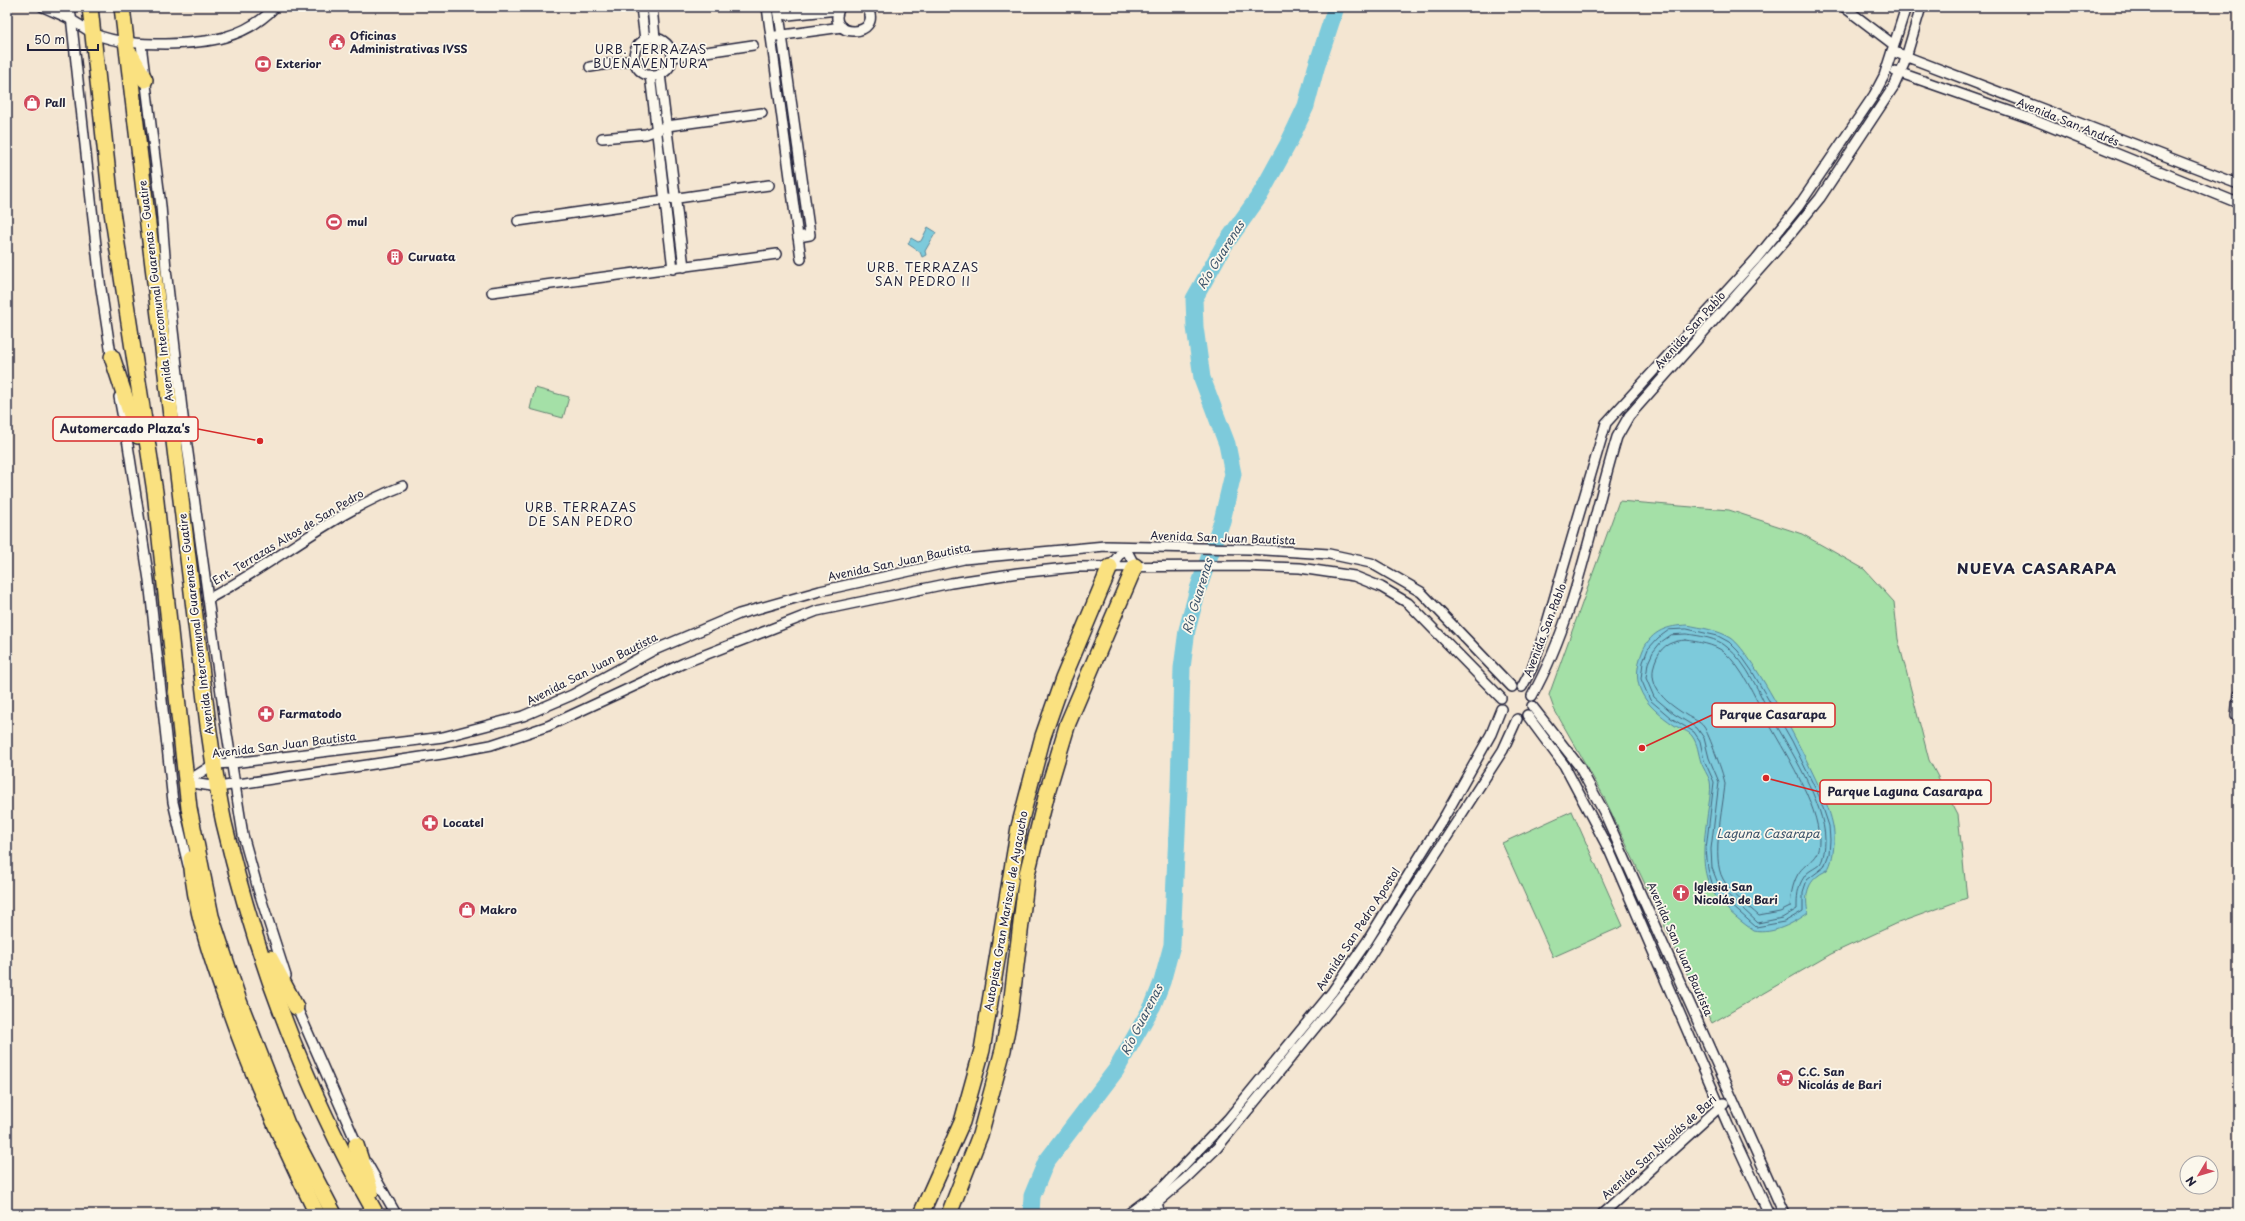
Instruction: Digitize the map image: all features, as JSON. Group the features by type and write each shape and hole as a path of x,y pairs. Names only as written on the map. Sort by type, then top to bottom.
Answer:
{"highway":[{"path":"90,7 94,33 112,212 155,492 189,808 193,888 200,920 248,1060 289,1156 317,1214"},
{"name":"Avenida Intercomunal Guarenas - Guatire","path":"122,7 214,764 224,822 252,924 285,1022 313,1088 360,1185 376,1214"},
{"path":"126,43 145,80"},
{"path":"112,357 155,492"},
{"name":"Autopista Gran Mariscal de Ayacucho","path":"950,1214 980,1135 1003,1050 1010,1014 1027,874 1047,793 1068,724 1135,566"},
{"name":"Autopista Gran Mariscal de Ayacucho","path":"921,1214 962,1122 982,1050 1019,827 1043,736 1063,679 1110,567"},
{"path":"189,808 211,916 239,1001 287,1124 334,1214"},
{"path":"252,924 296,1007"},
{"path":"356,1145 368,1183 382,1214"}],"street":[{"path":"43,7 72,20 94,33 126,43 141,44 210,42 235,34 254,24 275,7"},
{"path":"70,7 100,282 149,580 173,802 193,888"},
{"path":"641,7 645,40"},
{"path":"652,7 655,38"},
{"path":"767,7 801,259"},
{"path":"771,36 781,32 840,25 854,32 862,30 869,19 866,7"},
{"name":"Avenida San Andrés","path":"1844,7 1906,57 2238,184"},
{"name":"Avenida San Pablo","path":"1517,687 1532,668 1547,626 1606,423 1616,410 1730,287 1798,207 1874,94 1887,68 1906,7"},
{"name":"Avenida San Pablo","path":"1532,696 1539,683 1570,603 1617,437 1629,416 1790,236 1828,186 1879,110 1900,73 1921,7"},
{"path":"779,10 788,15 839,9 840,25"},
{"path":"779,10 806,219 810,235 798,237"},
{"path":"655,38 667,44 672,57 666,70 660,74 650,75 640,70 634,60 636,48 645,40 655,38"},
{"name":"Avenida Intercomunal Guarenas - Guatire","path":"141,44 161,206 166,269 182,409 223,707 233,763 243,835 258,889 296,1007 356,1145 396,1214"},
{"path":"672,57 753,45"},
{"path":"590,67 634,60"},
{"name":"Avenida San Andrés","path":"1887,68 2029,118 2238,202"},
{"path":"660,74 684,267"},
{"path":"650,75 673,269"},
{"path":"602,138 646,134 667,126 762,113"},
{"path":"1818,179 1828,186"},
{"path":"518,221 768,185"},
{"path":"795,220 806,219"},
{"path":"492,292 777,254"},
{"path":"1730,287 1739,293"},
{"path":"1616,410 1629,416"},
{"name":"Ent. Terrazas Altos de San Pedro","path":"208,599 236,583 317,530 380,495 403,486"},
{"path":"1125,547 1135,566"},
{"name":"Avenida San Juan Bautista","path":"186,782 214,764 233,763 443,737 523,716 572,695 652,651 739,614 820,591 964,559 1017,553 1125,547 1249,549 1352,558 1371,563 1391,573 1421,592 1517,687 1532,696"},
{"name":"Autopista Gran Mariscal de Ayacucho","path":"1110,567 1125,547"},
{"path":"186,782 218,787 235,783 442,754 491,745 548,726 684,663 817,611 951,583 1018,573 1076,567 1244,566 1300,568 1354,576 1381,587 1408,603 1500,698 1501,709 1508,716 1517,719 1527,715 1532,706 1532,696"},
{"path":"1500,698 1505,691 1517,687"},
{"path":"2236,716 2238,695"},
{"name":"Avenida San Juan Bautista","path":"1532,706 1579,766 1599,801 1642,894 1784,1214"},
{"name":"Avenida San Pedro Apostol","path":"1156,1213 1148,1205 1152,1196 1164,1186 1228,1119 1332,992 1368,940 1446,814 1491,734 1501,709"},
{"path":"1527,715 1564,765 1604,840 1720,1106 1770,1214"},
{"name":"Avenida San Pedro Apostol","path":"1156,1213 1157,1203 1185,1179 1217,1148 1355,980 1503,750 1517,719"},
{"name":"Avenida San Nicolás de Bari","path":"1602,1214 1731,1097"},
{"path":"1128,1214 1152,1196"}],"green space":[{"path":"535,388 569,397 563,418 530,409"},
{"path":"1619,501 1729,510 1802,534 1864,569 1894,602 1898,639 1929,760 1958,815 1967,898 1898,923 1831,954 1712,1023 1700,1001 1603,795 1554,709 1549,695"},
{"path":"1572,811 1623,926 1553,957 1502,843"}],"water":[{"path":"928,227 936,232 925,251 926,255 922,257 920,252 908,244 911,238 918,242 921,241"},
{"name":"Laguna Casarapa","path":"1687,625 1721,633 1731,638 1755,667 1800,747 1823,796 1830,815 1834,834 1832,857 1829,868 1820,874 1809,887 1807,897 1808,913 1796,921 1776,930 1761,932 1754,931 1724,906 1715,895 1705,870 1704,855 1710,781 1700,759 1697,745 1691,734 1674,725 1655,710 1642,694 1639,684 1637,674 1639,663 1643,650 1651,638 1661,630"}],"waterway":[{"name":"Río Guarenas","path":"1031,1214 1032,1196 1046,1162 1116,1070 1153,1005 1162,982 1172,945 1179,788 1182,668 1187,630 1198,589 1222,521 1233,474 1227,444 1202,378 1195,327 1194,299 1223,247 1260,195 1288,144 1306,106 1316,68 1336,7"}],"place":[{"name":"Oficinas Administrativas IVSS","path":"337,42"},
{"name":"Exterior","path":"263,64"},
{"name":"Pall","path":"32,103"},
{"name":"mul","path":"334,222"},
{"name":"Curuata","path":"395,257"},
{"name":"Automercado Plaza's","path":"260,441"},
{"name":"Farmatodo","path":"266,714"},
{"name":"Parque Casarapa","path":"1642,748"},
{"name":"Parque Laguna Casarapa","path":"1766,778"},
{"name":"Locatel","path":"430,823"},
{"name":"Iglesia San Nicolás de Bari","path":"1681,893"},
{"name":"Makro","path":"467,910"},
{"name":"C.C. San Nicolás de Bari","path":"1785,1078"}],"district":[{"name":"URB. TERRAZAS BUENAVENTURA","path":"651,57"},
{"name":"URB. TERRAZAS SAN PEDRO II","path":"923,275"},
{"name":"URB. TERRAZAS DE SAN PEDRO","path":"581,515"},
{"name":"NUEVA CASARAPA","path":"2037,569"}]}
